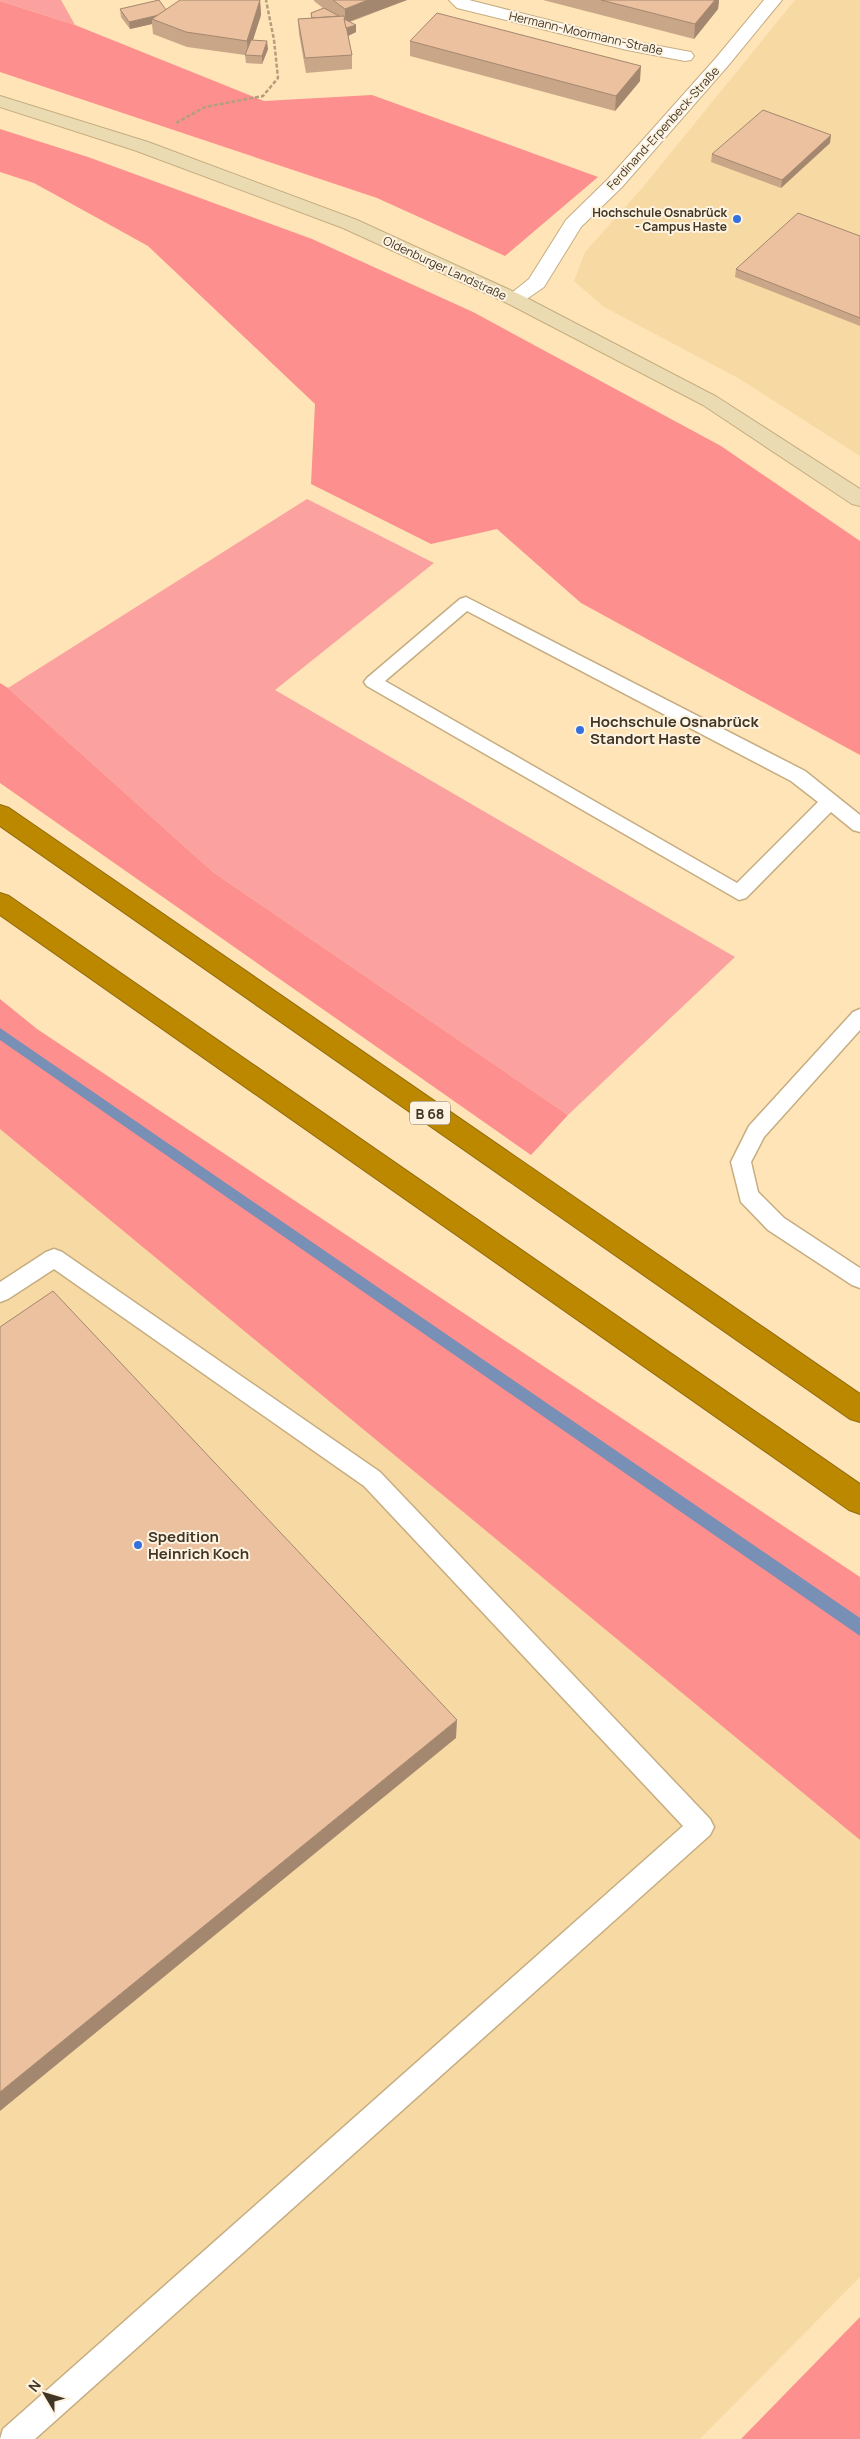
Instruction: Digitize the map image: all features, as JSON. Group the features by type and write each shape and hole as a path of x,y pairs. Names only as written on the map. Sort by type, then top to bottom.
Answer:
{"highway":[{"name":"B 68","path":"0,814 860,1410"},
{"path":"0,902 860,1501"}],"street":[{"name":"Hermann-Moormann-Straße","path":"458,0 463,4 626,45 685,56"},
{"name":"Ferdinand-Erpenbeck-Straße","path":"514,299 537,283 572,224 615,183 721,63 773,0"},
{"name":"Oldenburger Landstraße","path":"0,100 141,146 350,224 514,299 710,401 860,499"}],"lane":[{"path":"830,801 739,893 373,682 466,603 798,776 830,801 860,825"},
{"path":"860,1017 756,1132 741,1162 748,1196 776,1224 860,1279"},
{"path":"0,1293 54,1258 372,1479 702,1827 12,2439"}],"path":[{"path":"168,127 206,107 263,96 278,78 274,40 266,0"}],"shaded area":[{"path":"61,0 75,25 0,1"},
{"name":"Hochschule Osnabrück - Campus Haste","path":"795,0 860,0 860,456 738,378 604,307 574,281 585,252 643,187"},
{"path":"0,1 75,25 264,101 372,95 598,177 505,256 377,198 0,72"},
{"path":"0,129 88,157 312,239 473,312 721,446 860,541 860,755 581,603 497,529 431,544 311,484 315,404 148,246 34,183 0,172"},
{"path":"307,499 434,563 275,690 735,957 568,1115 213,872 8,688"},
{"path":"0,683 8,688 213,872 568,1115 531,1155 0,783"},
{"path":"0,999 37,1029 860,1577 860,1840 0,1129"},
{"path":"0,1129 860,1840 860,2277 700,2439 0,2439"},
{"path":"860,2317 860,2439 741,2439"}],"building":[{"path":"159,0 166,10 159,15 129,22 120,9"},
{"path":"180,0 260,0 247,41 186,32 152,19"},
{"path":"333,0 368,0 345,9"},
{"path":"601,0 715,0 695,24"},
{"path":"324,8 339,16 312,18 311,13"},
{"path":"437,13 641,66 616,96 410,41"},
{"path":"344,16 352,55 305,58 298,19"},
{"path":"344,19 356,25 346,28"},
{"path":"251,40 267,41 262,56 245,55"},
{"path":"763,110 831,135 782,180 712,154"},
{"path":"798,213 860,236 860,318 736,269"},
{"name":"Spedition Heinrich Koch","path":"53,1291 457,1720 0,2092 0,1327"}],"waterway":[{"path":"0,1033 860,1628"}],"place":[{"name":"Hochschule Osnabrück - Campus Haste","path":"737,219"},
{"name":"Hochschule Osnabrück Standort Haste","path":"580,730"},
{"name":"Spedition Heinrich Koch","path":"138,1545"}]}
